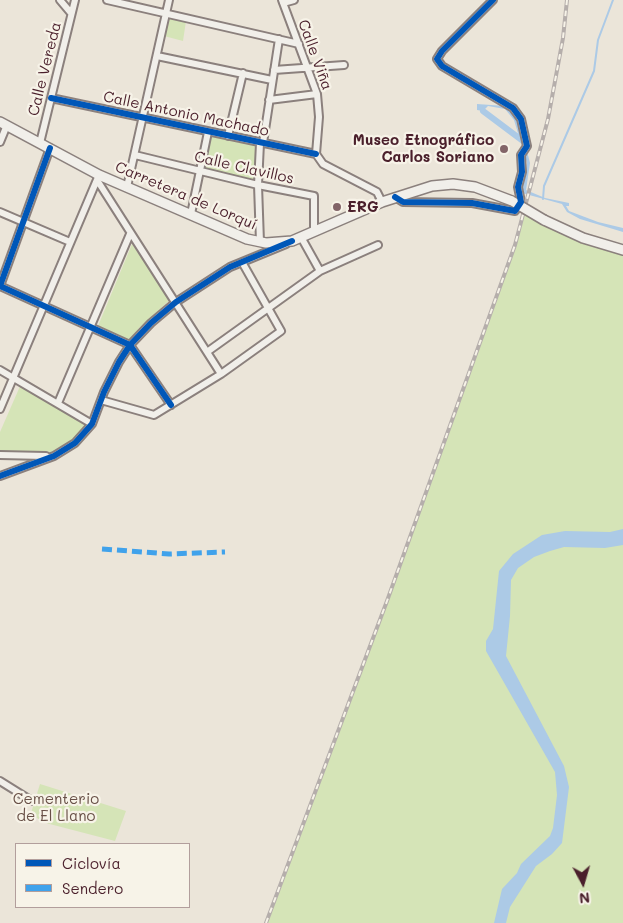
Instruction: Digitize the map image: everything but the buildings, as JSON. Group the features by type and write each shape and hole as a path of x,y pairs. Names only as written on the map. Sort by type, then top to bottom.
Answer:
{"main road":[{"name":"Carretera de Lorquí","path":"3,123 98,177 128,187 247,239 260,242 276,244 292,241 395,197 432,186 453,184 488,190 512,201 544,220 583,238 622,249"}],"street":[{"path":"60,0 72,13"},
{"name":"Calle Vereda","path":"40,143 75,0"},
{"path":"107,0 299,44"},
{"path":"128,187 169,0"},
{"path":"283,1 294,0"},
{"path":"395,197 403,202 472,203 515,211 521,202 518,187 522,172 522,156 528,146 521,119 513,108 442,66 437,59 442,51 492,0"},
{"name":"Calle Viña","path":"283,1 317,94 320,117 316,154"},
{"path":"260,242 258,185 262,143 279,39"},
{"path":"157,56 272,80"},
{"path":"274,70 344,65"},
{"path":"228,136 243,74"},
{"path":"269,100 317,94"},
{"name":"Calle Antonio Machado","path":"51,98 316,154"},
{"path":"0,142 3,123"},
{"path":"191,214 208,132"},
{"path":"50,148 0,286 130,345 171,404"},
{"path":"316,154 323,164 377,192 382,202"},
{"name":"Calle Clavillos","path":"135,155 258,185 314,196 314,231"},
{"path":"98,177 130,234 176,302 221,374"},
{"path":"0,409 98,177"},
{"path":"0,212 70,242"},
{"path":"58,403 130,234"},
{"path":"301,237 320,271"},
{"path":"0,476 54,456 75,443 92,424 119,362 130,345 151,323 176,302 242,262 292,241"},
{"path":"207,352 320,271 378,245"},
{"path":"101,400 154,415 221,374 281,331 242,262"},
{"path":"0,370 14,376 92,424"},
{"path":"0,455 54,456"},
{"path":"0,782 32,800"}],"green space":[{"path":"169,18 186,21 183,41 164,36"},
{"path":"211,136 258,144 255,182 205,170"},
{"path":"526,209 545,220 623,250 623,923 265,923 277,898 424,498"},
{"path":"132,244 170,300 139,328 130,341 98,326"},
{"path":"21,384 86,426 72,441 54,452 0,451 0,432"},
{"name":"Cementerio de El Llano","path":"40,784 126,811 115,841 42,822 31,813"}],"water":[{"path":"477,104 505,106 515,115 520,124 530,163 526,190 545,198 569,203 569,206 566,206 569,211 598,222 623,228 623,232 580,219 567,212 562,204 522,193 527,163 514,120 505,109 488,106 483,111 477,110"},
{"path":"623,529 623,545 605,548 564,547 550,551 534,557 518,568 511,580 506,656 564,766 569,787 562,843 552,854 536,866 510,907 506,923 494,923 502,889 517,873 521,864 550,836 553,828 557,795 555,772 486,651 486,641 493,629 499,571 513,554 542,535 565,531 610,532"}],"waterway":[{"path":"543,199 544,186 594,71 598,40 613,0"},
{"path":"483,111 523,141"}],"railway":[{"path":"266,923 387,601 515,245 548,119 563,38 567,0"}],"marked path":[{"path":"102,549 169,554 225,552"}],"cycle path":[{"path":"395,197 403,202 472,203 515,211 521,202 518,187 522,172 521,155 527,146 521,119 513,108 442,66 437,59 442,51 493,0"},
{"path":"51,98 316,154"},
{"path":"50,148 0,286 130,345 171,405"},
{"path":"0,476 54,456 75,443 92,424 104,392 130,345 151,323 176,302 230,267 292,241"}],"place":[{"name":"Museo Etnográfico Carlos Soriano","path":"504,149"},
{"name":"ERG","path":"337,207"}]}
